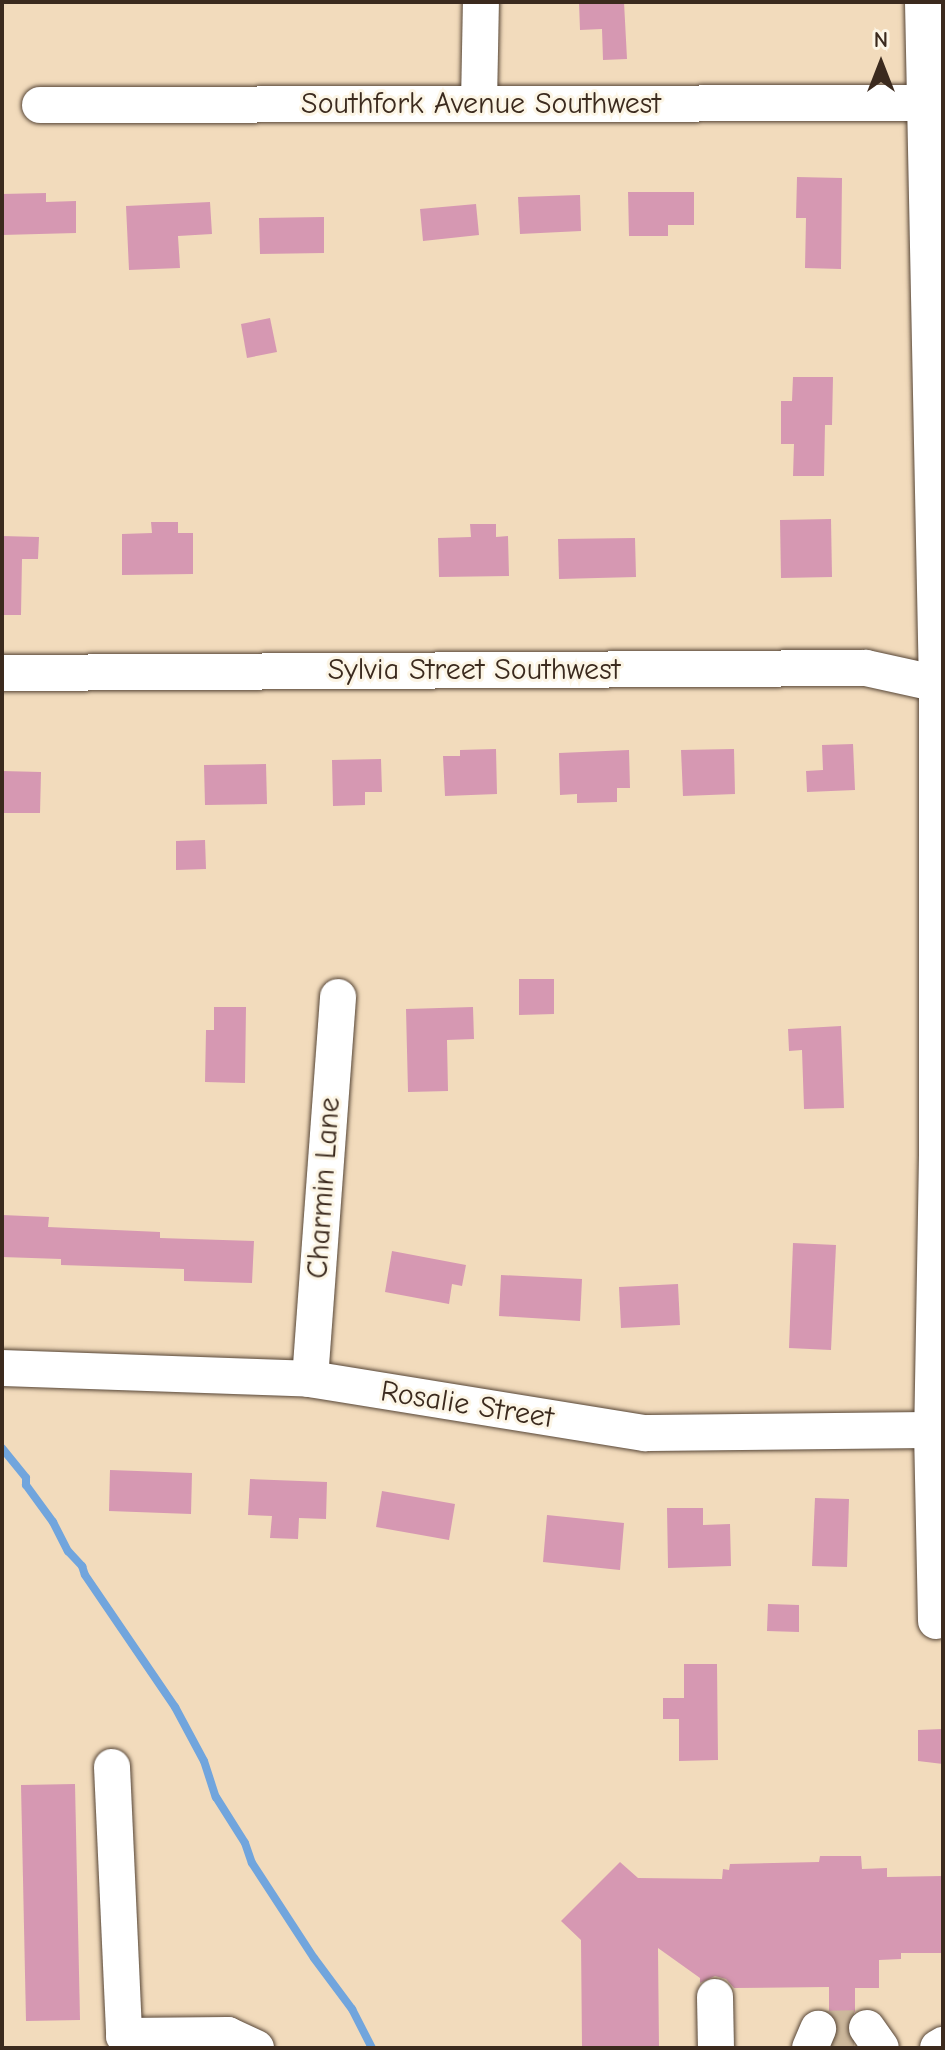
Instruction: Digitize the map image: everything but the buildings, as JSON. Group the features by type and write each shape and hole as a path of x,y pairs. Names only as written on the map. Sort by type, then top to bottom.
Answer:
{"street":[{"path":"479,103 481,2"},
{"path":"923,2 923,103 940,686 940,1155 932,1430 936,1621"},
{"name":"Southfork Avenue Southwest","path":"40,105 923,103"},
{"name":"Sylvia Street Southwest","path":"2,673 866,668 940,686"},
{"name":"Charmin Lane","path":"310,1379 338,997"},
{"name":"Rosalie Street","path":"2,1368 310,1379 645,1433 932,1430"},
{"path":"112,1767 124,2036 228,2035 256,2048"},
{"path":"715,1997 716,2048"},
{"path":"938,2048 943,2045"}],"waterway":[{"path":"2,1448 26,1478 26,1485 53,1522 68,1551 82,1566 85,1575 175,1707 204,1761 216,1797 245,1843 252,1863 314,1958 352,2009 372,2048"}],"tunnel":[{"path":"818,2029 867,2028"}]}
